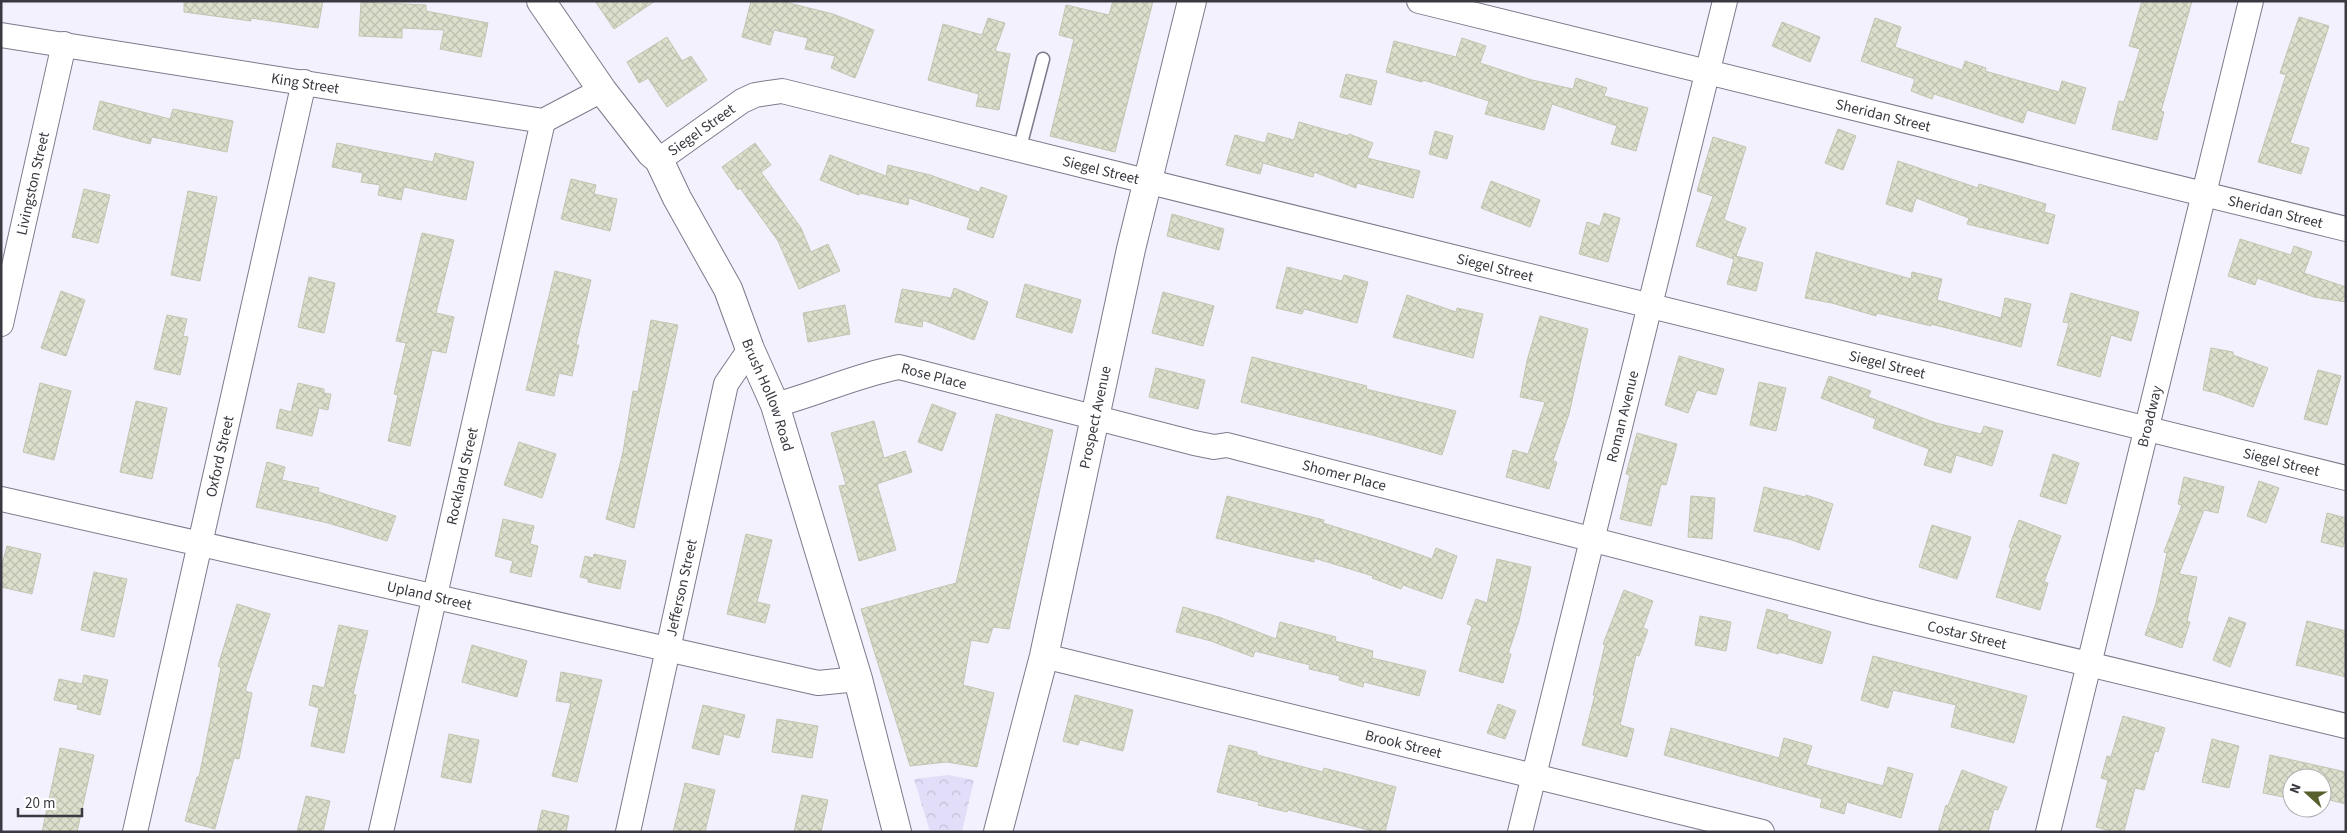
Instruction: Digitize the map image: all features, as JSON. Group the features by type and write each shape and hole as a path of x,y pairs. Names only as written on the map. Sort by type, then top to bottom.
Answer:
{"main road":[{"name":"Brush Hollow Road","path":"541,1 602,90 651,153 659,160 677,198 728,289 750,349 775,405 858,679 893,829"},
{"name":"Prospect Avenue","path":"998,832 1044,656 1131,249 1192,1"}],"street":[{"name":"Sheridan Street","path":"1419,1 2346,230"},
{"name":"Roman Avenue","path":"1520,832 1725,1"},
{"name":"Broadway","path":"2048,832 2251,1"},
{"name":"King Street","path":"1,34 543,121"},
{"name":"Livingston Street","path":"1,324 64,44"},
{"name":"Oxford Street","path":"135,832 304,82"},
{"path":"543,121 602,90"},
{"name":"Siegel Street","path":"659,160 742,101 755,95 782,91 2346,478"},
{"name":"Rockland Street","path":"381,832 543,121"},
{"name":"Jefferson Street","path":"628,832 726,384 750,349"},
{"name":"Rose Place","path":"775,405 802,398 877,371 899,367 1096,418"},
{"name":"Shomer Place","path":"1096,418 1194,443 1214,447 1226,445 1592,540"},
{"name":"Upland Street","path":"1,499 818,683 858,679"},
{"name":"Costar Street","path":"1592,540 1872,612 2088,662 2346,726"},
{"name":"Brook Street","path":"1044,656 1762,832"}],"lane":[{"path":"1019,151 1043,59"}],"green space":[{"path":"948,775 974,780 962,832 930,832 914,779"}],"building":[{"path":"184,1 323,1 318,28 251,18 251,21 184,12"},
{"path":"595,1 655,1 614,29"},
{"path":"751,1 781,1 833,14 874,30 855,78 831,68 835,56 805,49 808,38 774,30 770,45 742,37"},
{"path":"1113,1 1153,1 1115,152 1050,136 1074,39 1059,35 1066,5 1109,15"},
{"path":"2142,1 2192,1 2161,111 2164,112 2157,140 2112,129 2119,101 2124,102 2140,49 2129,46"},
{"path":"361,2 426,5 426,11 488,23 481,57 440,49 444,30 402,28 402,38 359,36"},
{"path":"2299,17 2329,26 2290,143 2309,148 2301,174 2258,162 2286,75 2280,73"},
{"path":"988,18 1005,23 995,51 1010,54 999,110 976,106 979,94 928,80 943,24 982,35"},
{"path":"1875,18 1901,27 1895,47 1962,70 1965,61 1986,68 1985,71 2059,92 2062,81 2086,88 2075,124 2027,110 2023,123 1934,94 1932,99 1911,91 1915,79 1861,61"},
{"path":"1782,22 1820,37 1810,62 1772,46"},
{"path":"667,37 682,61 691,56 707,80 667,107 648,78 639,83 627,62"},
{"path":"1462,38 1486,46 1480,63 1532,80 1573,89 1576,78 1607,88 1604,96 1648,108 1636,151 1611,144 1617,126 1552,104 1544,130 1485,114 1489,101 1423,80 1422,82 1386,72 1394,41 1456,57"},
{"path":"1346,74 1377,81 1371,105 1340,97"},
{"path":"100,101 170,119 173,109 233,121 227,152 152,137 150,144 93,129"},
{"path":"1299,122 1348,136 1349,134 1373,143 1367,158 1420,171 1413,198 1357,183 1356,188 1314,172 1313,177 1263,163 1260,174 1226,165 1235,135 1265,143 1268,133 1294,140"},
{"path":"1838,129 1856,136 1843,170 1825,163"},
{"path":"1435,131 1453,136 1447,159 1429,154"},
{"path":"1713,137 1746,147 1724,220 1746,228 1736,256 1763,263 1756,291 1727,284 1734,259 1696,246 1713,196 1697,191"},
{"path":"337,143 433,162 435,153 474,162 466,200 404,187 401,200 378,195 380,185 361,182 363,173 332,167"},
{"path":"755,143 771,165 761,172 801,228 811,252 828,244 840,271 799,289 778,241 740,188 738,190 722,167"},
{"path":"830,155 886,176 888,165 930,175 979,192 981,187 1007,196 993,238 967,229 970,218 909,198 908,205 860,193 859,195 820,180"},
{"path":"1898,161 1978,188 1979,184 2046,204 2044,212 2055,215 2048,244 1967,224 1969,218 1916,198 1912,212 1886,204"},
{"path":"571,179 596,185 594,194 617,199 610,231 561,219"},
{"path":"1491,181 1540,200 1530,227 1481,208"},
{"path":"84,189 110,195 98,243 72,237"},
{"path":"188,191 217,197 200,281 171,275"},
{"path":"1604,213 1620,218 1608,262 1579,254 1587,222 1600,226"},
{"path":"1172,214 1224,229 1219,250 1167,236"},
{"path":"422,233 454,240 436,313 454,317 446,353 432,350 410,446 388,441 398,395 394,394 406,343 396,341"},
{"path":"2240,239 2291,255 2294,246 2312,252 2304,273 2346,287 2346,302 2314,297 2257,278 2255,285 2228,276"},
{"path":"1816,252 1911,279 1912,272 1942,279 1937,300 2001,318 2005,298 2031,304 2021,347 1931,324 1931,326 1877,313 1876,316 1832,303 1805,298"},
{"path":"1287,267 1342,281 1344,275 1368,282 1357,323 1304,309 1302,314 1276,308"},
{"path":"555,271 591,280 576,345 579,345 572,376 559,373 554,396 526,390"},
{"path":"309,277 335,283 324,333 298,327"},
{"path":"1025,284 1081,300 1072,333 1016,317"},
{"path":"954,288 988,302 974,340 923,320 922,327 895,322 902,289 951,298"},
{"path":"61,291 85,300 66,356 41,348"},
{"path":"1163,292 1214,306 1203,346 1152,333"},
{"path":"2071,293 2139,312 2131,341 2111,335 2100,377 2057,365 2069,323 2063,322"},
{"path":"1407,295 1456,312 1457,308 1483,314 1473,358 1393,337"},
{"path":"845,305 850,334 808,342 803,313"},
{"path":"167,315 187,319 183,336 188,337 180,375 154,369"},
{"path":"1540,316 1588,329 1569,414 1553,461 1557,462 1549,489 1506,477 1513,450 1528,454 1545,402 1520,397 1527,361"},
{"path":"651,320 678,325 634,528 606,519 623,452 633,391 638,392"},
{"path":"2211,348 2233,352 2233,355 2268,368 2253,407 2203,390"},
{"path":"1679,356 1724,369 1716,395 1697,390 1688,413 1665,405"},
{"path":"1252,357 1367,386 1366,389 1456,411 1442,455 1241,402"},
{"path":"1156,368 1205,380 1198,409 1149,397"},
{"path":"2318,370 2341,376 2327,425 2304,419"},
{"path":"1829,376 1871,391 1868,397 1936,423 1981,434 1984,426 2003,431 1992,466 1956,455 1951,473 1924,465 1929,449 1873,428 1876,419 1821,398"},
{"path":"1759,382 1786,388 1776,431 1750,425"},
{"path":"40,383 71,391 54,460 23,452"},
{"path":"298,383 324,389 324,393 331,394 328,410 319,408 312,436 276,428 280,409 291,412"},
{"path":"136,401 167,408 152,479 120,472"},
{"path":"932,404 956,413 942,451 918,442"},
{"path":"996,414 1053,430 1009,629 993,627 988,643 971,640 963,685 994,693 977,767 947,762 910,766 861,609 956,583"},
{"path":"874,421 884,458 905,451 912,472 877,484 896,550 859,561 839,486 846,485 831,433"},
{"path":"1637,433 1677,444 1666,485 1661,484 1651,526 1620,519 1630,475 1626,474"},
{"path":"519,442 556,454 542,498 504,485"},
{"path":"2053,454 2079,463 2066,504 2040,496"},
{"path":"267,462 285,467 282,480 319,488 318,492 396,516 387,541 328,523 256,507"},
{"path":"2184,477 2224,487 2218,513 2204,510 2179,574 2197,577 2187,621 2190,622 2182,648 2145,635 2156,603 2167,553 2164,552 2182,505 2178,504"},
{"path":"2259,481 2279,488 2266,523 2247,516"},
{"path":"1764,487 1805,497 1806,495 1833,504 1819,550 1792,540 1754,531"},
{"path":"1227,496 1324,520 1323,523 1432,559 1436,548 1457,556 1442,599 1403,585 1401,589 1372,578 1373,576 1314,558 1314,562 1216,538"},
{"path":"1691,496 1715,498 1712,539 1688,537"},
{"path":"2327,513 2346,518 2346,534 2343,547 2321,542"},
{"path":"503,519 534,526 530,544 538,546 531,577 510,572 513,561 495,556"},
{"path":"2019,520 2061,536 2044,582 2048,583 2040,610 1996,597 2011,548 2009,547"},
{"path":"1932,525 1971,537 1957,579 1919,567"},
{"path":"746,534 772,540 757,602 770,605 765,623 727,614"},
{"path":"7,546 41,554 32,594 1,587 1,568"},
{"path":"594,554 626,561 620,589 588,582 588,579 580,577 585,556 593,558"},
{"path":"1497,559 1531,567 1519,621 1508,654 1511,654 1503,683 1459,671 1472,626 1467,624 1476,599 1487,603"},
{"path":"94,572 127,579 114,637 81,630"},
{"path":"1624,590 1653,601 1643,628 1648,630 1639,656 1636,655 1620,725 1634,729 1627,757 1582,745 1595,695 1593,695 1605,645 1603,644"},
{"path":"237,604 270,614 245,691 252,693 239,759 234,758 215,829 185,821 197,777 199,777 221,668 218,666"},
{"path":"1183,607 1219,617 1276,639 1280,622 1336,637 1335,641 1373,651 1372,658 1426,671 1419,696 1364,682 1363,687 1339,680 1340,676 1309,669 1310,665 1255,651 1253,657 1211,641 1176,632"},
{"path":"1767,609 1788,615 1787,619 1831,632 1822,664 1757,648"},
{"path":"1700,616 1731,622 1726,651 1695,645"},
{"path":"2229,617 2246,623 2230,667 2213,660"},
{"path":"2307,621 2346,631 2346,677 2296,665"},
{"path":"339,625 368,631 353,694 356,695 344,753 311,746 319,708 309,705 313,685 324,688"},
{"path":"472,645 527,661 517,697 462,682"},
{"path":"1873,656 2027,696 2014,743 1951,727 1956,705 1893,690 1888,708 1861,700"},
{"path":"561,672 602,680 577,782 552,776 571,703 556,701"},
{"path":"84,675 108,680 100,715 77,709 78,705 54,700 59,679 82,684"},
{"path":"1075,695 1133,710 1123,751 1080,740 1078,745 1063,741"},
{"path":"1498,704 1516,711 1505,739 1487,733"},
{"path":"703,705 745,715 739,738 724,734 719,755 692,748"},
{"path":"2123,716 2165,728 2158,752 2155,751 2144,790 2135,788 2124,832 2114,832 2096,827 2108,780 2101,778 2107,756 2111,757"},
{"path":"777,719 818,726 812,758 772,752"},
{"path":"1671,728 1779,758 1784,738 1812,746 1806,765 1883,786 1888,767 1913,774 1901,818 1847,802 1844,814 1820,807 1822,799 1664,755"},
{"path":"449,734 479,740 471,783 441,777"},
{"path":"2212,739 2239,746 2229,788 2202,782"},
{"path":"1229,745 1257,752 1257,755 1323,772 1324,768 1396,787 1385,832 1377,832 1288,810 1287,812 1258,805 1259,802 1217,792"},
{"path":"60,748 94,755 77,832 42,832"},
{"path":"2270,755 2328,768 2282,768 2282,797 2263,793"},
{"path":"2332,769 2346,772 2346,804 2332,800"},
{"path":"1962,770 2007,787 1998,810 1994,809 1988,832 1938,832 1946,805 1948,806"},
{"path":"685,783 715,790 705,832 673,832"},
{"path":"802,795 828,800 821,832 794,832"},
{"path":"306,796 330,801 323,832 297,832"},
{"path":"542,810 569,816 566,832 537,832"}]}
